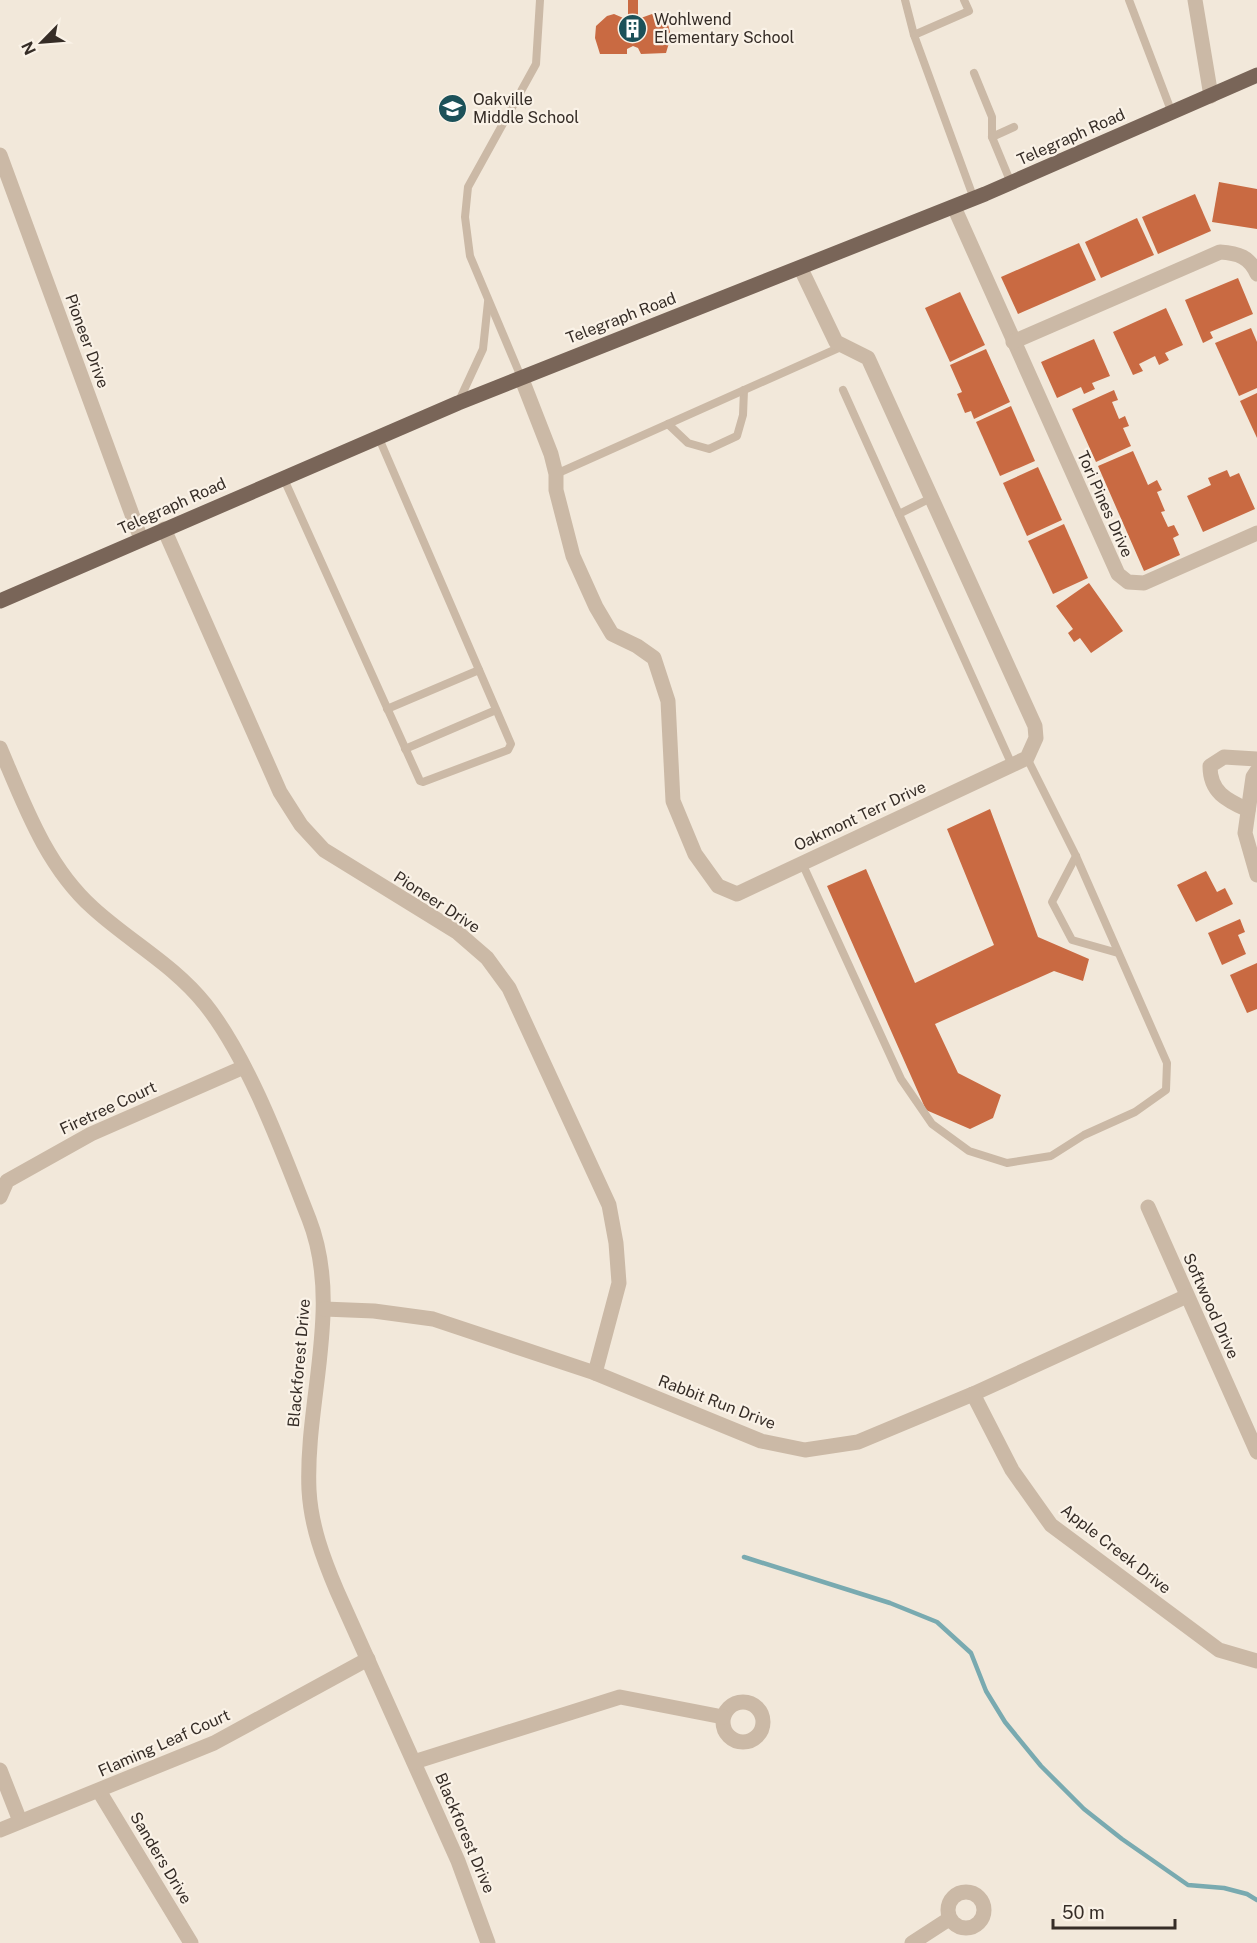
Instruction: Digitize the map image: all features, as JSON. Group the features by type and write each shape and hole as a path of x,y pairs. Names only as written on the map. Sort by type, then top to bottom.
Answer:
{"main road":[{"name":"Telegraph Road","path":"1,602 378,436 521,377 974,199 1257,75"}],"street":[{"path":"1195,0 1211,96"},
{"name":"Pioneer Drive","path":"0,155 141,539"},
{"name":"Tori Pines Drive","path":"954,207 1112,564 1128,582 1144,583 1257,533"},
{"path":"1013,342 1220,252 1239,254 1254,266 1257,274"},
{"path":"801,268 836,342 868,358 1035,726 1036,738 1027,758"},
{"name":"Oakmont Terr Drive","path":"521,377 551,454 556,474 556,490 573,556 596,607 612,634 654,658 668,701 673,801 695,854 718,886 737,894 1027,758"},
{"name":"Pioneer Drive","path":"164,529 280,792 301,825 324,849 457,932 487,958 509,988 609,1204 616,1243 619,1283 595,1373"},
{"name":"Blackforest Drive","path":"0,748 31,819 67,879 92,907 177,974 205,1004 244,1067 310,1223 319,1254 324,1309 309,1453 313,1521 321,1553 473,1895 488,1943"},
{"path":"1248,810 1225,800 1213,787 1210,766 1224,757 1257,759"},
{"path":"1257,771 1253,777 1245,833 1257,875"},
{"name":"Firetree Court","path":"0,1197 7,1181 92,1134 244,1067"},
{"name":"Softwood Drive","path":"1148,1207 1257,1452"},
{"name":"Rabbit Run Drive","path":"324,1309 374,1311 433,1318 595,1373 761,1441 805,1450 858,1442 973,1394 1187,1296"},
{"name":"Apple Creek Drive","path":"973,1394 1012,1470 1051,1525 1219,1650 1257,1661"},
{"name":"Flaming Leaf Court","path":"0,1830 214,1743 368,1659"},
{"path":"414,1762 620,1697 723,1717"},
{"path":"0,1770 20,1821"},
{"name":"Sanders Drive","path":"99,1791 191,1943"},
{"path":"912,1943 949,1919"}],"lane":[{"path":"521,377 470,256 465,217 468,187 537,64 540,0"},
{"path":"905,0 914,35 974,199"},
{"path":"914,35 969,11 964,0"},
{"path":"1129,0 1172,112"},
{"path":"975,73 992,117 992,137 1011,183"},
{"path":"992,137 1014,127"},
{"path":"458,403 483,349 488,298"},
{"path":"556,474 843,346"},
{"path":"668,424 688,443 709,449 737,436 743,415 744,390"},
{"path":"843,390 1012,765"},
{"path":"283,477 418,779 423,782 508,750 511,744 378,436"},
{"path":"899,514 932,498"},
{"path":"387,710 479,670"},
{"path":"405,748 496,710"},
{"path":"802,863 901,1079 932,1124 969,1151 1007,1163 1052,1156 1084,1135 1135,1112 1166,1090 1167,1063 1076,856 1027,758"},
{"path":"1076,856 1052,902 1072,940 1118,953"}],"building":[{"name":"Wohlwend Elementary School","path":"628,0 638,0 638,19 652,14 664,18 671,36 666,53 641,54 638,48 633,46 627,49 627,54 600,54 595,38 596,26 607,16 614,14 628,20"},
{"path":"1219,182 1257,189 1257,229 1212,222"},
{"path":"1195,194 1211,231 1158,254 1142,217"},
{"path":"1137,218 1154,255 1101,278 1085,242"},
{"path":"1079,243 1096,280 1018,314 1001,277"},
{"path":"1238,278 1253,314 1210,332 1213,338 1203,343 1185,300"},
{"path":"960,292 985,345 950,362 925,308"},
{"path":"1166,308 1183,345 1165,353 1169,360 1159,365 1155,356 1139,364 1143,371 1133,375 1113,332"},
{"path":"1251,328 1257,342 1257,388 1239,396 1215,343"},
{"path":"1094,339 1110,376 1092,383 1095,389 1084,394 1081,387 1057,398 1041,362"},
{"path":"986,349 1010,402 974,419 971,411 965,413 957,394 962,392 950,365"},
{"path":"1114,390 1118,400 1112,402 1119,419 1125,416 1129,426 1123,428 1131,446 1096,462 1072,409"},
{"path":"1257,393 1257,438 1240,401"},
{"path":"1011,406 1035,461 1000,476 976,422"},
{"path":"1133,451 1148,485 1157,480 1162,490 1157,492 1165,511 1161,512 1168,527 1174,525 1179,535 1173,538 1180,555 1144,571 1098,466"},
{"path":"1038,467 1062,520 1027,536 1003,483"},
{"path":"1227,470 1230,477 1239,473 1255,509 1203,532 1187,496 1211,485 1208,478"},
{"path":"1064,524 1088,578 1053,594 1028,541"},
{"path":"1089,583 1123,631 1091,653 1080,638 1074,642 1068,633 1073,629 1056,606"},
{"path":"990,809 1038,937 1089,959 1083,981 1054,971 935,1024 958,1073 1001,1095 993,1118 970,1129 926,1110 827,886 866,869 915,983 994,945 947,829"},
{"path":"1206,871 1217,892 1225,888 1233,904 1196,922 1177,885"},
{"path":"1240,919 1245,932 1238,935 1246,954 1222,965 1208,933"},
{"path":"1257,963 1257,1009 1247,1013 1230,975"}],"waterway":[{"path":"744,1557 890,1603 937,1622 971,1653 986,1691 1005,1722 1041,1766 1084,1809 1122,1839 1188,1885 1224,1888 1247,1894 1257,1900"}],"place":[{"name":"Wohlwend Elementary School","path":"633,28"},
{"name":"Oakville Middle School","path":"452,108"}]}
